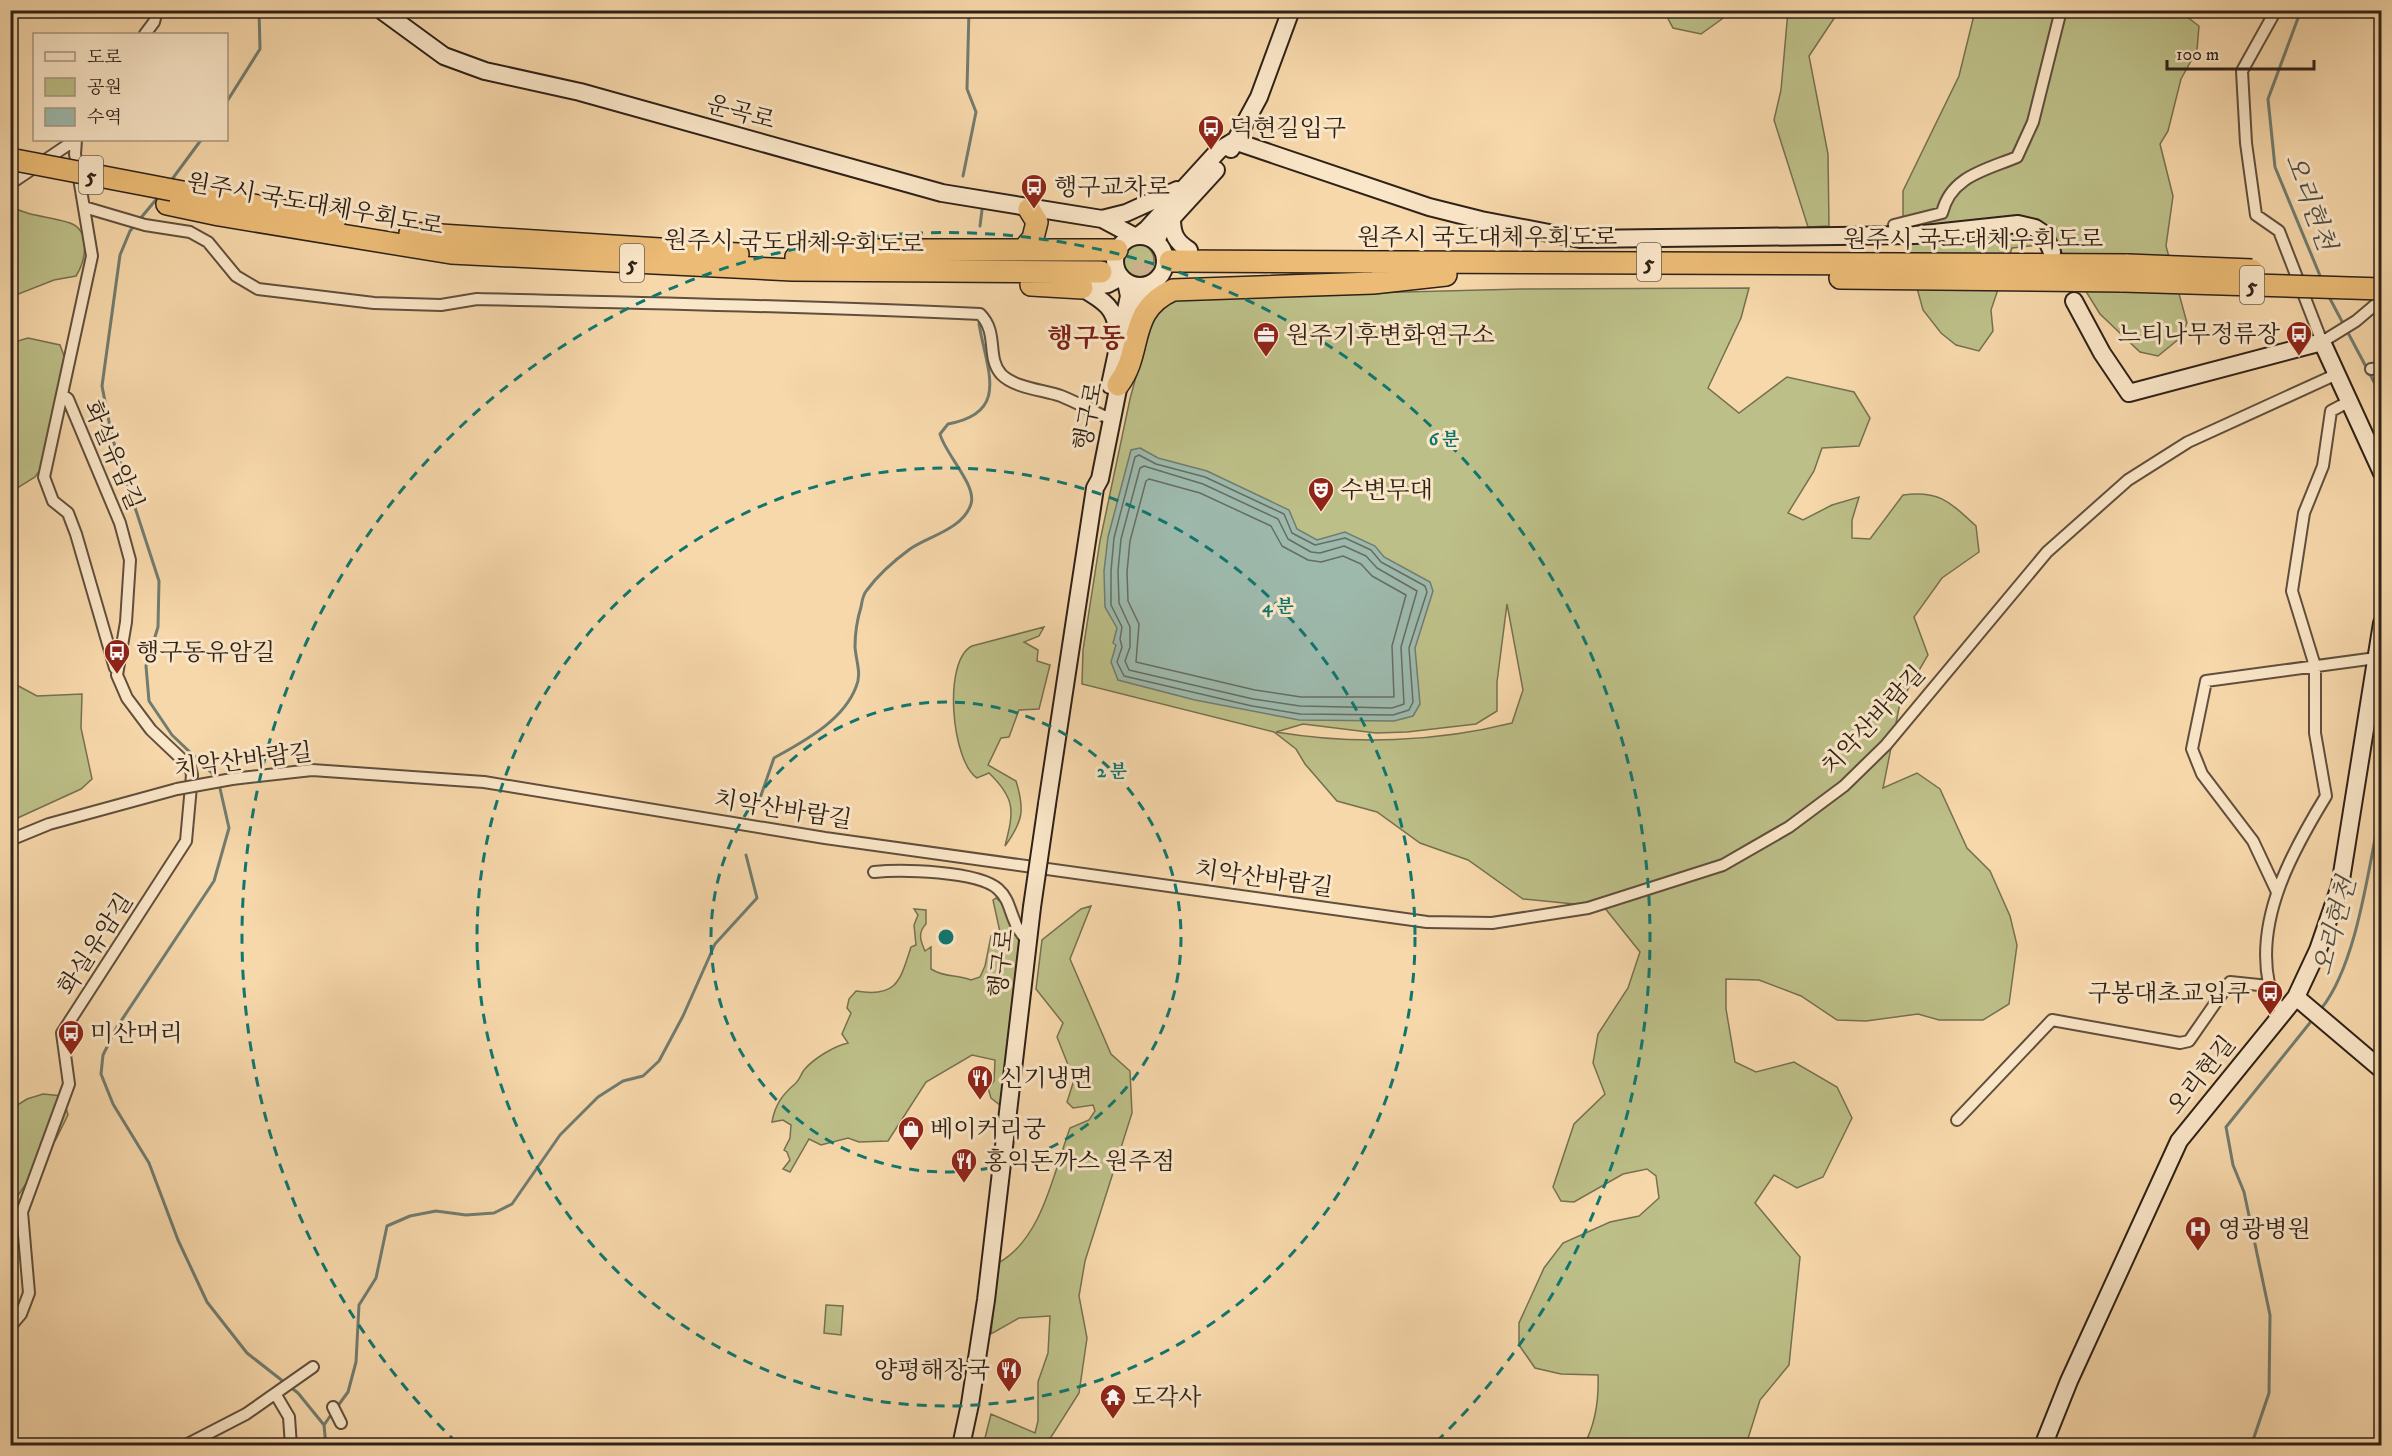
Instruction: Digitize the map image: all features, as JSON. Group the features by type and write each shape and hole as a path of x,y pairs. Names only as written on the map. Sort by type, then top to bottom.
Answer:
{"highway":[{"name":"5","path":"10,159 169,197"},
{"name":"5","path":"10,173 423,236 794,263 1120,257"},
{"path":"1024,249 1033,238 1037,222 1029,209"},
{"path":"794,263 819,250 1024,249 1120,257"},
{"path":"1189,249 1370,251 1446,267"},
{"path":"794,263 818,278 1082,288"},
{"name":"원주시 국도대체우회도로","path":"1161,269 1446,267 2126,273"},
{"path":"1114,384 1126,375 1144,312 1159,297 1161,269"},
{"name":"5","path":"2126,273 2382,275"},
{"name":"5","path":"2126,273 2382,289"}],"street":[{"path":"146,33 154,22 157,10"},
{"name":"운곡로","path":"381,10 444,56 485,71 580,92 942,193 1029,209 1102,219"},
{"path":"1161,269 1161,230 1229,155 1234,141 1262,91 1290,10"},
{"path":"1895,236 1894,225 1942,213 1945,200 1958,182 2018,157 2033,122 2061,10"},
{"path":"2276,10 2242,71 2246,143 2256,215 2278,231 2327,338 2337,374 2382,472"},
{"path":"10,184 74,141"},
{"name":"화실유암길","path":"10,1327 21,1314 29,1293 22,1212 69,1084 62,1033 186,841 189,828 192,775 190,767 151,730 128,698 117,675 68,513 53,501 45,487 44,477 63,395 78,311 92,256 75,154 76,141"},
{"path":"1082,288 1108,284 1120,257 1219,150 1234,141 1429,207 1581,238 1895,236 2018,224 2035,228 2044,234 2052,252"},
{"path":"1102,219 1126,213 1185,187"},
{"path":"84,207 145,225 190,232 208,242 236,276 258,289 374,303 441,305 477,299 751,307 837,307 980,314 989,323 994,358 1000,373 1013,382 1064,397 1104,416"},
{"path":"1102,219 1120,237 1120,257 1136,285 1189,249 1180,244 1173,234 1173,219"},
{"path":"1120,257 1161,269"},
{"name":"행구로","path":"961,1446 986,1300 1032,907 1047,804 1095,488 1100,479 1129,296 1120,257"},
{"path":"1082,288 1103,300 1117,322 1109,372 1114,384"},
{"path":"2074,301 2102,353 2129,393 2327,338 2356,321 2382,298"},
{"name":"치악산바람길","path":"10,840 49,824 177,789 232,779 312,770 484,782 825,838 1427,922 1492,923 1588,908 1723,865 1789,827 1844,786 1886,745 2047,552 2128,480 2188,442 2337,374"},
{"name":"행구로","path":"1095,488 1091,478 1104,416 1114,384"},
{"name":"화실유암길","path":"63,395 68,399 120,523 130,560 126,622 119,652 117,675"},
{"path":"2282,1013 2269,986 2265,950 2277,892 2307,827 2326,796 2315,734 2315,666 2292,591 2304,513 2323,466 2331,411 2350,401"},
{"name":"오리현길","path":"2043,1446 2069,1381 2179,1141 2282,1013 2301,1002 2340,886 2382,623"},
{"path":"2277,892 2253,841 2202,774 2192,749 2206,681 2376,658"},
{"path":"874,872 891,870 977,878 997,888 1009,902 1015,923 1028,941"},
{"path":"1957,1120 2052,1020 2180,1043 2189,1041 2230,982 2269,986"},
{"path":"2301,1002 2382,1070"},
{"path":"184,1446 246,1414 310,1370"},
{"path":"276,1395 289,1417 291,1446"},
{"path":"333,1407 341,1423"}],"green space":[{"path":"1664,11 1733,11 1701,34 1673,28"},
{"path":"1788,11 1839,11 1809,56 1828,154 1829,226 1808,227 1774,120 1781,90"},
{"path":"1975,11 2179,11 2199,26 2197,50 2181,79 2168,131 2160,144 2173,196 2166,246 2187,323 2180,338 2158,356 2140,352 2100,314 2056,243 2012,248 1991,310 1993,331 1979,351 1956,345 1941,333 1923,310 1903,237 1903,191 1959,76"},
{"path":"10,206 77,227 85,247 82,263 76,276 54,280 11,297"},
{"path":"1138,244 1149,249 1154,260 1149,271 1138,276 1127,271 1122,260 1127,249"},
{"path":"1749,288 1741,318 1708,388 1739,413 1787,377 1854,392 1870,418 1859,446 1822,448 1814,471 1788,513 1803,520 1832,505 1859,497 1852,520 1852,538 1870,539 1903,495 1926,494 1951,504 1976,526 1979,552 1942,578 1914,617 1928,655 1900,703 1883,788 1917,773 1940,789 1967,848 1990,871 2010,916 2017,945 2009,1004 1983,1020 1939,1020 1918,1014 1866,1021 1837,1020 1801,996 1759,980 1726,979 1726,1009 1735,1062 1756,1072 1794,1062 1837,1087 1852,1118 1823,1177 1797,1188 1774,1175 1755,1203 1800,1257 1789,1365 1760,1400 1746,1445 1584,1445 1596,1411 1598,1375 1561,1374 1535,1368 1519,1345 1519,1323 1544,1268 1563,1243 1610,1222 1639,1216 1659,1198 1656,1176 1647,1169 1623,1174 1574,1202 1561,1201 1553,1187 1574,1124 1605,1094 1593,1063 1598,1034 1628,988 1640,952 1604,907 1523,899 1468,860 1420,843 1377,812 1337,801 1305,764 1296,749 1274,732 1082,684 1083,650 1100,541 1130,399 1151,320 1172,298 1521,289","holes":["1507,604 1523,690 1512,723 1454,734 1395,740 1365,740 1276,732 1303,724 1376,733 1476,724 1497,711 1497,682"]},
{"path":"28,338 60,345 67,364 55,449 35,477 11,492 11,343"},
{"path":"1044,627 1039,636 1024,642 1038,650 1037,661 1050,665 1039,709 1019,710 1009,737 1001,738 988,765 1016,781 1021,800 1019,822 1005,846 1011,814 1008,798 989,773 977,778 968,768 961,753 954,712 957,671 963,655 972,646"},
{"path":"11,682 37,696 82,694 81,728 92,779 81,789 11,821"},
{"path":"996,898 1003,904 1024,942 1005,1109 991,1098 988,1088 994,1081 995,1060 972,1055 926,1082 888,1141 859,1142 848,1138 821,1145 809,1139 790,1172 783,1169 790,1160 784,1150 790,1138 791,1125 783,1120 772,1122 777,1105 783,1095 813,1062 830,1050 848,1043 842,1034 851,1013 847,1008 849,999 856,991 880,992 889,989 900,978 911,947 916,945 914,925 918,915 914,909 926,910 926,924 921,931 921,938 925,951 931,947 931,969 941,974 971,980 980,977 985,966 991,936 1000,932 993,900"},
{"path":"1091,906 1070,959 1111,1054 1130,1071 1132,1113 1085,1261 1079,1296 1087,1338 1079,1393 1046,1445 1023,1445 1021,1441 1010,1441 1004,1445 983,1446 991,1414 1035,1433 1038,1421 1038,1382 1048,1353 1050,1316 1019,1318 991,1334 998,1263 1026,1238 1036,1222 1052,1184 1070,1128 1089,1120 1095,1111 1093,1105 1073,1108 1067,1102 1074,1080 1057,1037 1063,1023 1036,989 1042,940 1081,909"},
{"path":"43,1094 63,1096 68,1115 56,1139 11,1206 11,1109 27,1099"},
{"path":"826,1305 843,1306 841,1335 824,1333"}],"water":[{"path":"1140,448 1158,458 1207,471 1289,510 1297,529 1317,540 1345,532 1375,546 1384,557 1430,582 1433,591 1415,648 1420,704 1413,716 1394,721 1299,720 1195,700 1118,680 1111,662 1116,645 1113,643 1117,628 1105,607 1104,571 1108,537 1131,450"}],"waterway":[{"path":"228,100 260,49 259,10"},
{"path":"963,176 976,112 967,89 969,10"},
{"name":"오리현천","path":"2301,10 2268,99 2275,167 2321,278"},
{"path":"170,182 200,141"},
{"path":"159,196 130,231 120,255 102,386 112,437 159,581 158,627 146,666 149,701 172,735 217,778"},
{"path":"980,226 982,210"},
{"name":"오리현천","path":"2328,295 2382,397"},
{"path":"758,804 774,758 821,729 842,710 850,699 859,677 855,637 858,617 866,592 881,573 904,553 953,526 967,513 972,496 940,434 948,424 967,418 980,410 987,400 990,388 989,373 979,324"},
{"path":"219,784 229,828 214,881 117,1027 103,1055 101,1074 113,1104 149,1163 178,1240 207,1302 247,1353 298,1393 324,1425 326,1446"},
{"name":"오리현천","path":"2321,1009 2334,989 2353,939 2367,882 2382,803"},
{"path":"337,1407 348,1392 356,1362 359,1305 376,1278 387,1226 410,1216 436,1211 466,1215 494,1213 512,1204 560,1135 598,1097 623,1081 643,1076 659,1061 683,1016 715,944 757,898 746,855"},
{"name":"오리현천","path":"2251,1446 2269,1393 2270,1315 2244,1192 2233,1165 2226,1127 2313,1019"},
{"path":"324,1425 333,1412"}],"tunnel":[{"path":"1101,272 1170,272"}],"place":[{"name":"덕현길입구","path":"1211,151"},
{"name":"행구교차로","path":"1034,210"},
{"name":"느티나무정류장","path":"2299,357"},
{"name":"원주기후변화연구소","path":"1266,358"},
{"name":"수변무대","path":"1321,513"},
{"name":"행구동유암길","path":"117,675"},
{"name":"구봉대초교입구","path":"2270,1016"},
{"name":"미산머리","path":"71,1056"},
{"name":"신기냉면","path":"980,1101"},
{"name":"베이커리궁","path":"911,1152"},
{"name":"홍익돈까스 원주점","path":"964,1184"},
{"name":"영광병원","path":"2198,1252"},
{"name":"양평해장국","path":"1009,1393"},
{"name":"도각사","path":"1113,1420"}],"district":[{"name":"행구동","path":"1086,338"}]}
